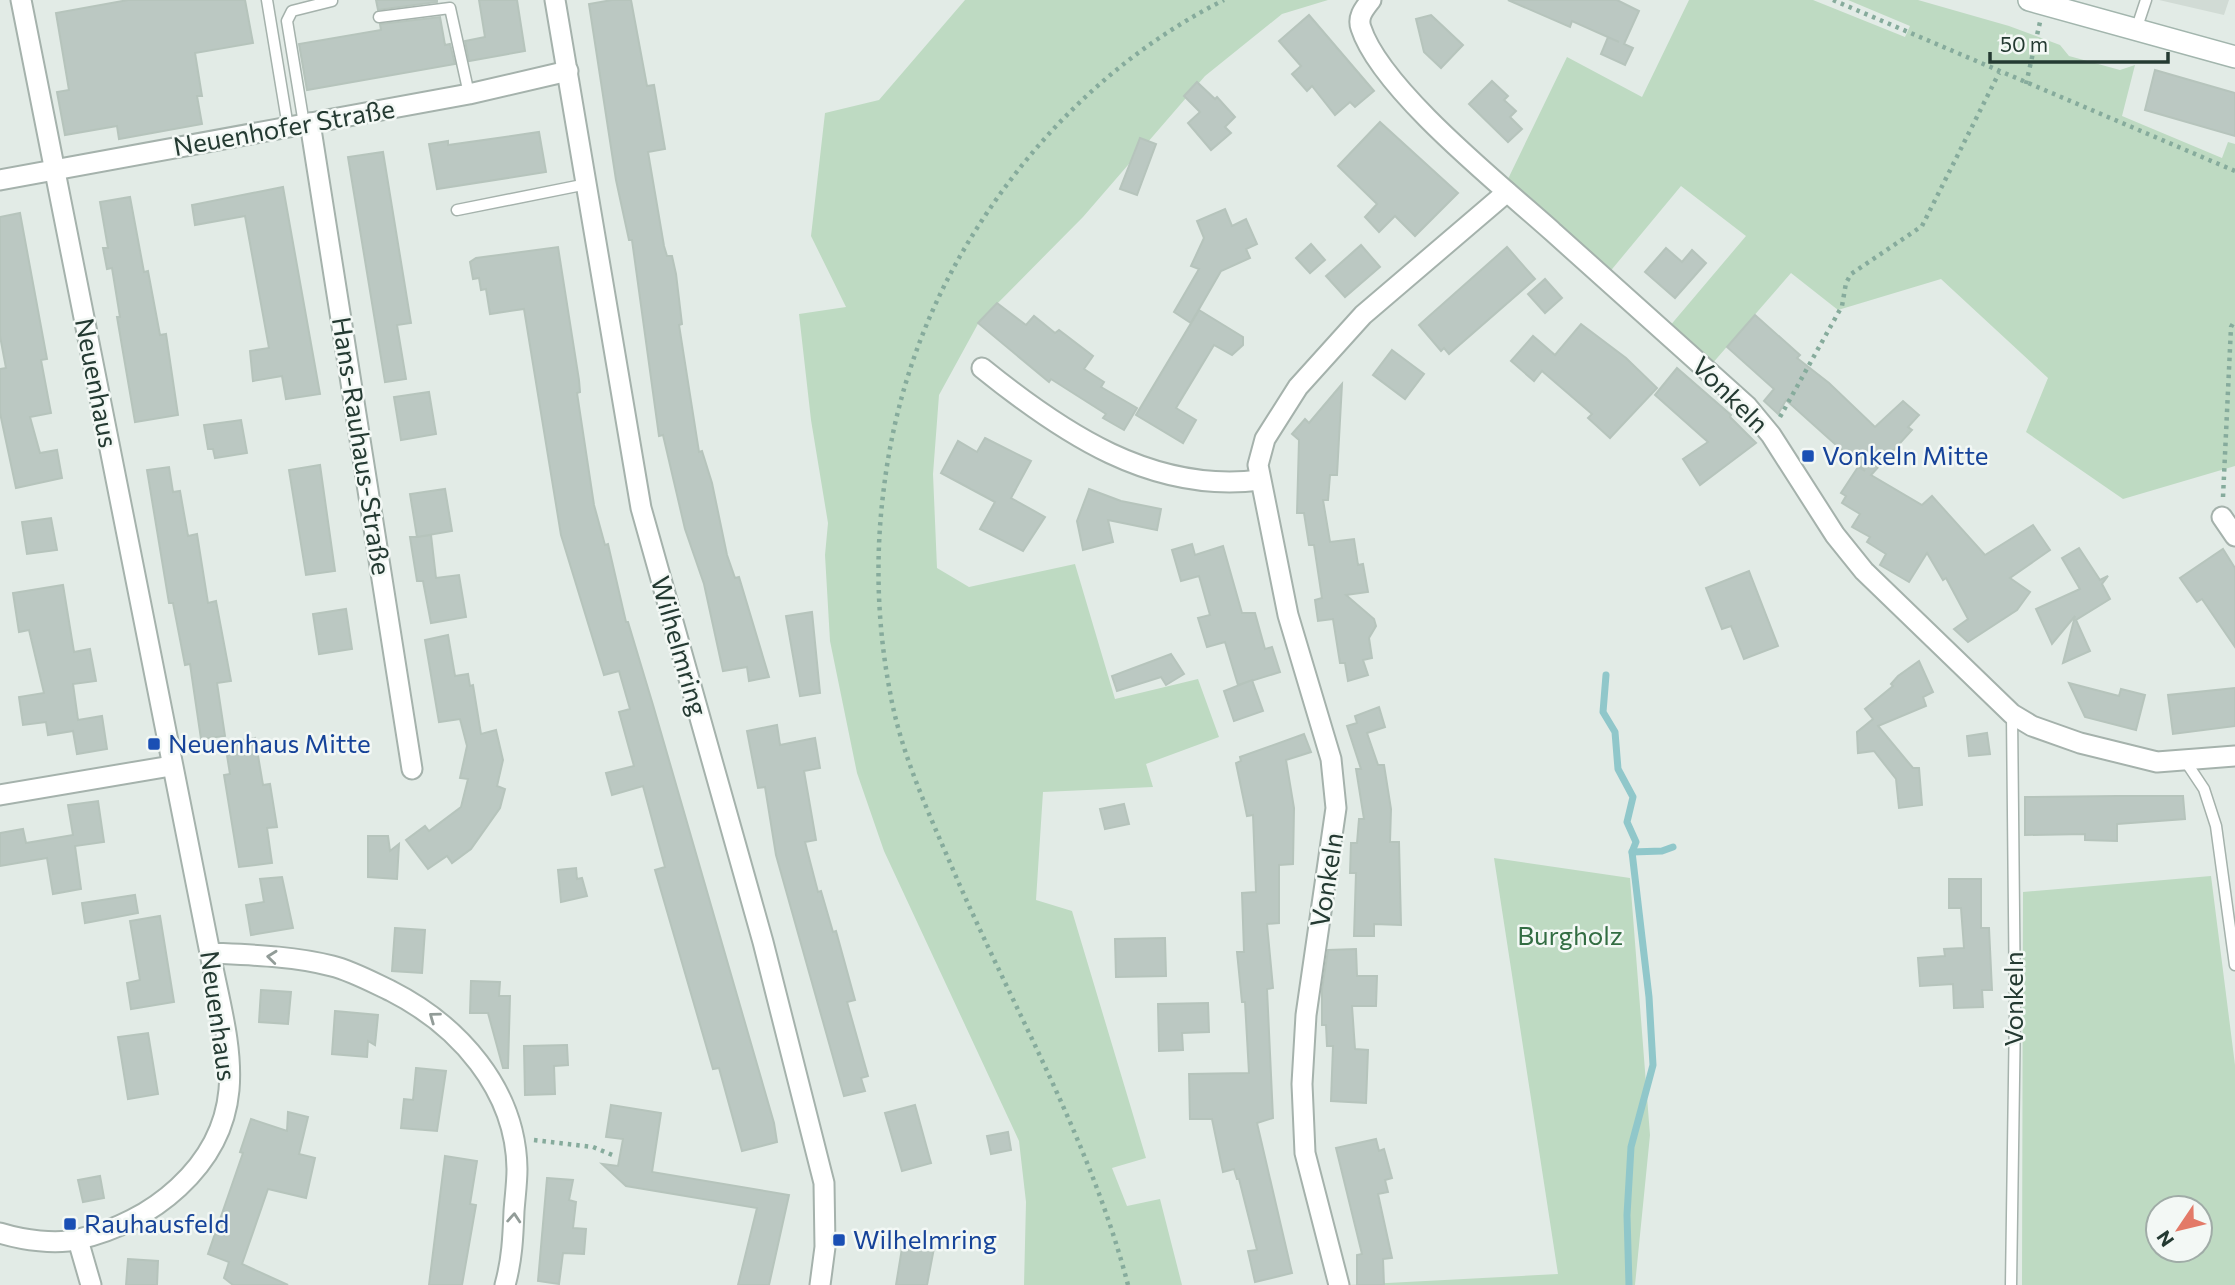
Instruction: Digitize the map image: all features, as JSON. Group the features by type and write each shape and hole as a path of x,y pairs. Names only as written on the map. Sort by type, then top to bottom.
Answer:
{"main road":[{"path":"2036,2 2235,57"}],"street":[{"name":"Neuenhaus","path":"0,1233 49,1241 78,1240 145,1212 165,1198 196,1170 217,1136 225,1116 229,1069 210,953 21,0"},
{"name":"Wilhelmring","path":"555,0 641,508 764,942 824,1183 825,1247 820,1285"},
{"name":"Vonkeln","path":"1371,0 1359,19 1373,51 1431,120 1507,192 1747,406 1771,435 1835,535 1864,571 2012,714 2032,726 2080,743 2157,762 2235,757"},
{"name":"Neuenhofer Straße","path":"0,180 469,94 568,71"},
{"name":"Hans-Rauhaus-Straße","path":"301,125 412,769"},
{"name":"Vonkeln","path":"1339,1285 1306,1153 1301,1084 1306,1014 1336,808 1331,759 1288,615 1258,465 1265,439 1298,387 1363,315 1507,192"},
{"path":"982,368 1029,406 1102,452 1160,472 1197,480 1237,483 1260,480"},
{"path":"2222,517 2235,536"},
{"path":"0,795 171,766"},
{"path":"210,953 303,960 334,967 382,987 436,1017 461,1040 489,1077 501,1101 513,1137 517,1167 511,1262 505,1285"},
{"path":"78,1240 91,1285"}],"lane":[{"path":"267,0 301,125"},
{"path":"2136,30 2146,0"},
{"path":"301,125 287,21 292,11 332,1"},
{"path":"379,17 450,8 469,94"},
{"path":"457,210 587,184"},
{"name":"Vonkeln","path":"2011,1285 2015,1011 2012,714"},
{"path":"2186,762 2204,789 2216,826 2235,965"}],"path":[{"path":"1128,1285 1094,1176 970,911 917,788 890,695 882,639 877,581 879,520 899,399 947,280 977,227 1032,151 1075,106 1125,62 1193,16 1224,0"},
{"path":"1833,0 1999,73 2235,171"},
{"path":"2026,84 2036,2"},
{"path":"1771,435 1842,306 1846,283 1851,274 1922,226 1999,73"},
{"path":"2222,517 2231,327 2235,320"},
{"path":"513,1137 593,1147 615,1156"}],"shaded area":[{"path":"2159,0 2229,0 2224,15"}],"green space":[{"path":"965,0 1328,0 1282,14 1205,76 1083,217 979,322 939,395 933,474 937,568 969,587 1075,564 1115,699 1198,679 1219,737 1146,764 1153,787 1043,792 1036,900 1072,911 1146,1158 1112,1168 1127,1206 1160,1199 1182,1285 1024,1285 1026,1202 1019,1141 884,851 857,773 830,641 825,555 828,523 811,420 799,314 846,307 811,236 825,113 879,100"},
{"path":"1689,0 1813,0 1905,37 1910,26 1848,0 1918,0 2009,26 2060,45 2069,56 2120,70 2135,65 2122,116 2222,158 2228,142 2235,144 2235,466 2123,499 2026,432 2048,378 1941,279 1838,310 1791,273 1711,365 1669,327 1746,236 1681,186 1608,274 1507,181 1567,57 1642,97"},
{"name":"Burgholz","path":"1494,858 1630,878 1650,1135 1635,1285 1349,1285 1558,1274"},
{"path":"2211,876 2235,1065 2235,1285 2022,1285 2023,892"}],"building":[{"path":"128,0 245,0 253,43 195,53 202,96 197,96 202,124 119,139 117,126 65,135 57,92 69,90 56,13"},
{"path":"376,0 437,0 437,2 378,10"},
{"path":"479,0 517,0 525,51 469,61 465,41 485,37"},
{"path":"631,0 647,86 654,85 665,149 648,152 664,246 667,256 672,256 676,274 682,324 679,325 699,452 702,451 712,483 727,555 735,578 739,577 769,677 749,681 747,667 723,671 704,584 685,529 663,435 659,436 632,240 629,240 616,180 589,4"},
{"path":"1508,0 1617,0 1639,11 1624,44 1633,48 1625,65 1601,54 1608,37 1572,21 1570,27"},
{"path":"1309,15 1374,91 1355,107 1350,102 1335,115 1312,86 1307,91 1292,74 1301,66 1279,41"},
{"path":"1431,15 1463,45 1441,68 1424,52 1416,19"},
{"path":"440,17 445,45 450,44 455,64 307,90 299,44 381,30 380,24"},
{"path":"2155,70 2235,93 2235,136 2145,110"},
{"path":"1492,81 1508,96 1504,100 1516,111 1510,117 1522,129 1508,142 1469,104"},
{"path":"1197,82 1215,99 1217,97 1235,117 1225,127 1231,133 1211,150 1188,123 1200,112 1184,96"},
{"path":"1380,122 1458,193 1415,236 1395,216 1379,232 1365,217 1377,204 1338,166"},
{"path":"539,132 546,172 437,189 429,144 448,141 448,145"},
{"path":"1140,138 1156,144 1137,195 1120,189"},
{"path":"383,152 411,323 397,325 406,379 385,382 348,157"},
{"path":"283,187 320,394 286,399 282,376 253,381 250,351 269,348 245,216 195,225 192,205"},
{"path":"130,197 144,272 148,271 160,335 166,334 178,415 135,422 117,317 120,317 112,268 107,269 103,248 108,248 100,202"},
{"path":"1225,209 1232,226 1246,219 1257,244 1246,249 1250,258 1221,271 1191,323 1174,312 1199,269 1191,266 1204,238 1197,221"},
{"path":"20,213 47,359 41,360 51,413 30,417 40,453 57,450 62,478 16,488 0,413 0,369 6,368 0,336 0,217"},
{"path":"1311,244 1325,260 1310,273 1296,258"},
{"path":"1361,245 1380,267 1345,297 1326,276"},
{"path":"558,247 579,380 580,392 577,393 594,505 605,545 608,544 626,622 653,705 774,1123 777,1142 742,1151 719,1068 713,1069 655,870 665,867 643,786 612,795 606,773 634,766 619,712 630,709 619,671 604,675 561,535 524,309 490,314 486,289 481,290 479,278 473,279 470,262 476,258"},
{"path":"1507,247 1535,279 1449,354 1444,348 1441,351 1419,325"},
{"path":"1666,248 1682,262 1692,250 1706,263 1675,298 1645,272"},
{"path":"1545,279 1562,298 1545,313 1528,294"},
{"path":"997,303 1026,325 1034,316 1055,333 1059,330 1093,356 1084,369 1104,382 1101,387 1137,408 1124,430 1103,418 1106,414 1051,379 1049,382 978,323"},
{"path":"1199,310 1243,337 1243,345 1232,355 1214,345 1176,408 1196,420 1183,443 1136,415"},
{"path":"1755,315 1800,355 1797,358 1829,383 1875,427 1903,401 1919,415 1908,427 1912,430 1871,475 1922,505 1932,496 1985,555 2033,525 2050,550 2010,578 2030,592 2017,610 1968,642 1954,629 1968,619 1946,578 1943,580 1927,553 1909,582 1880,565 1886,554 1867,542 1870,537 1852,527 1860,514 1842,503 1846,496 1841,493 1858,467 1865,471 1786,400 1778,414 1764,401 1774,389 1727,347"},
{"path":"1581,324 1626,358 1657,388 1610,438 1588,418 1592,414 1542,371 1534,381 1511,361 1533,336 1555,355"},
{"path":"1392,350 1424,374 1405,399 1373,375"},
{"path":"1677,368 1731,415 1756,443 1700,485 1683,459 1708,442 1655,395"},
{"path":"1342,384 1337,475 1330,475 1328,500 1323,500 1330,542 1354,539 1358,565 1363,564 1368,592 1346,595 1374,619 1376,626 1369,638 1372,658 1363,660 1368,675 1348,681 1345,663 1340,663 1333,619 1318,621 1315,600 1322,598 1314,545 1309,545 1304,513 1297,513 1299,440 1292,434 1305,419 1309,423"},
{"path":"429,392 436,434 401,440 394,397"},
{"path":"241,420 247,453 215,458 213,449 208,449 204,425"},
{"path":"985,438 1031,461 1011,498 1045,517 1023,551 980,529 995,502 941,473 958,441 977,452"},
{"path":"320,465 335,571 306,575 289,470"},
{"path":"169,467 173,492 180,491 188,536 197,534 208,603 216,601 231,681 217,683 225,736 201,739 190,664 185,665 173,603 169,603 147,470"},
{"path":"445,489 452,531 417,537 410,494"},
{"path":"1089,489 1121,501 1161,509 1157,530 1108,520 1113,542 1083,550 1077,521"},
{"path":"51,518 57,550 27,554 22,522"},
{"path":"431,535 436,578 459,575 466,617 431,623 423,581 417,581 410,537"},
{"path":"1192,544 1195,555 1223,546 1242,613 1255,613 1265,649 1272,647 1280,672 1238,685 1225,642 1207,647 1198,618 1210,615 1199,576 1181,581 1172,550"},
{"path":"2079,548 2100,580 2108,576 2102,584 2110,599 2076,620 2090,651 2063,663 2075,616 2052,644 2036,609 2080,589 2062,558"},
{"path":"2223,549 2235,568 2235,647 2202,599 2197,602 2180,578"},
{"path":"1749,571 1778,646 1744,659 1731,626 1722,629 1706,588"},
{"path":"63,585 74,652 90,649 96,681 73,684 78,720 102,716 107,749 77,754 73,731 48,735 46,722 23,725 19,697 44,693 29,630 19,632 13,593"},
{"path":"346,609 352,649 319,654 313,614"},
{"path":"812,612 820,693 800,696 786,616"},
{"path":"448,635 455,676 468,674 470,686 473,685 481,734 496,730 503,760 497,786 505,789 500,808 471,849 452,863 447,856 428,869 406,840 425,826 429,831 461,807 468,779 460,778 467,746 460,719 439,722 425,640"},
{"path":"1171,654 1184,674 1166,685 1161,677 1117,691 1112,676"},
{"path":"1919,661 1933,692 1923,697 1926,706 1878,726 1913,768 1919,768 1922,805 1899,808 1896,779 1874,751 1858,753 1857,732 1873,719 1865,709 1893,686 1891,684 1898,676"},
{"path":"1252,680 1263,711 1234,721 1224,691"},
{"path":"2069,683 2119,696 2121,689 2145,695 2136,730 2085,717"},
{"path":"2235,688 2235,726 2173,734 2168,695"},
{"path":"1379,707 1385,727 1367,733 1378,765 1384,765 1391,809 1390,842 1399,842 1401,925 1374,924 1374,936 1354,936 1356,873 1350,873 1351,843 1357,843 1359,819 1364,819 1356,769 1361,769 1347,726 1357,723 1355,716"},
{"path":"777,725 780,745 815,738 820,768 804,771 816,840 805,842 818,892 821,891 833,932 836,931 855,1000 847,1002 868,1076 861,1078 865,1091 844,1096 776,855 765,787 758,788 747,731"},
{"path":"1987,733 1990,754 1969,756 1967,736"},
{"path":"1304,734 1311,752 1286,760 1294,808 1293,864 1279,865 1279,923 1267,924 1273,988 1267,989 1273,1118 1257,1123 1292,1273 1255,1282 1248,1251 1257,1250 1239,1179 1234,1169 1223,1172 1212,1119 1190,1119 1189,1074 1249,1073 1245,1002 1242,1002 1237,952 1244,952 1242,893 1256,892 1253,815 1247,816 1236,763 1241,761 1240,757"},
{"path":"255,738 263,785 270,784 277,827 267,828 272,863 239,867 224,775 230,774 225,743"},
{"path":"2183,796 2185,819 2117,824 2117,841 2085,840 2085,834 2025,835 2025,797"},
{"path":"98,801 104,842 75,846 81,889 53,894 47,858 0,866 0,833 23,829 26,843 73,835 68,805"},
{"path":"1124,804 1129,824 1105,829 1100,809"},
{"path":"368,836 388,836 390,851 399,844 397,879 368,877"},
{"path":"576,868 577,879 582,878 587,896 561,902 558,870"},
{"path":"282,877 293,928 251,935 246,905 264,902 260,879"},
{"path":"1949,879 1981,879 1981,928 1989,928 1992,990 1982,990 1983,1007 1954,1008 1953,984 1920,986 1918,958 1945,956 1944,949 1964,948 1961,908 1949,908"},
{"path":"135,895 138,913 85,923 82,903"},
{"path":"160,916 174,1002 131,1009 127,983 140,980 130,921"},
{"path":"395,928 425,930 422,973 392,971"},
{"path":"1165,938 1166,976 1116,977 1115,939"},
{"path":"1356,949 1357,976 1377,976 1376,1006 1352,1006 1355,1049 1368,1050 1366,1103 1331,1101 1333,1046 1327,1046 1326,1025 1322,1025 1322,989 1328,950"},
{"path":"471,981 500,982 499,996 510,996 508,1068 503,1068 488,1013 470,1013"},
{"path":"261,990 291,992 288,1024 259,1022"},
{"path":"1208,1003 1209,1032 1182,1033 1183,1050 1159,1051 1158,1004"},
{"path":"335,1011 378,1015 375,1045 368,1041 367,1057 332,1054"},
{"path":"148,1033 158,1094 128,1099 118,1037"},
{"path":"567,1045 568,1065 554,1066 555,1094 525,1095 524,1046"},
{"path":"416,1068 446,1071 437,1131 401,1128 404,1099 413,1100"},
{"path":"611,1105 661,1113 652,1172 789,1195 769,1285 738,1285 757,1208 626,1186 602,1164 618,1166 623,1139 606,1137"},
{"path":"915,1105 931,1163 902,1171 885,1113"},
{"path":"288,1112 308,1117 299,1154 315,1158 306,1198 268,1189 242,1264 288,1285 233,1285 224,1278 229,1262 208,1254 243,1153 240,1152 251,1119 287,1131"},
{"path":"1008,1132 1011,1150 991,1154 987,1136"},
{"path":"1376,1139 1379,1151 1384,1149 1392,1178 1385,1180 1388,1192 1378,1194 1392,1258 1383,1259 1384,1285 1357,1285 1357,1255 1362,1254 1336,1148"},
{"path":"445,1156 477,1161 470,1204 476,1205 462,1285 429,1285"},
{"path":"100,1176 104,1198 83,1202 78,1180"},
{"path":"547,1178 573,1180 569,1200 576,1202 573,1228 586,1229 584,1254 563,1253 559,1284 538,1281"},
{"path":"903,1242 934,1248 927,1285 896,1285"},
{"path":"128,1259 158,1261 157,1285 126,1285"}],"waterway":[{"path":"1606,675 1603,712 1615,732 1618,769 1633,797 1627,822 1636,842 1632,852 1649,997 1653,1065 1631,1147 1627,1215 1629,1285"},
{"path":"1632,852 1662,851 1673,847"}],"place":[{"name":"Vonkeln Mitte","path":"1808,456"},
{"name":"Neuenhaus Mitte","path":"154,744"},
{"name":"Rauhausfeld","path":"70,1224"},
{"name":"Wilhelmring","path":"839,1240"}]}
